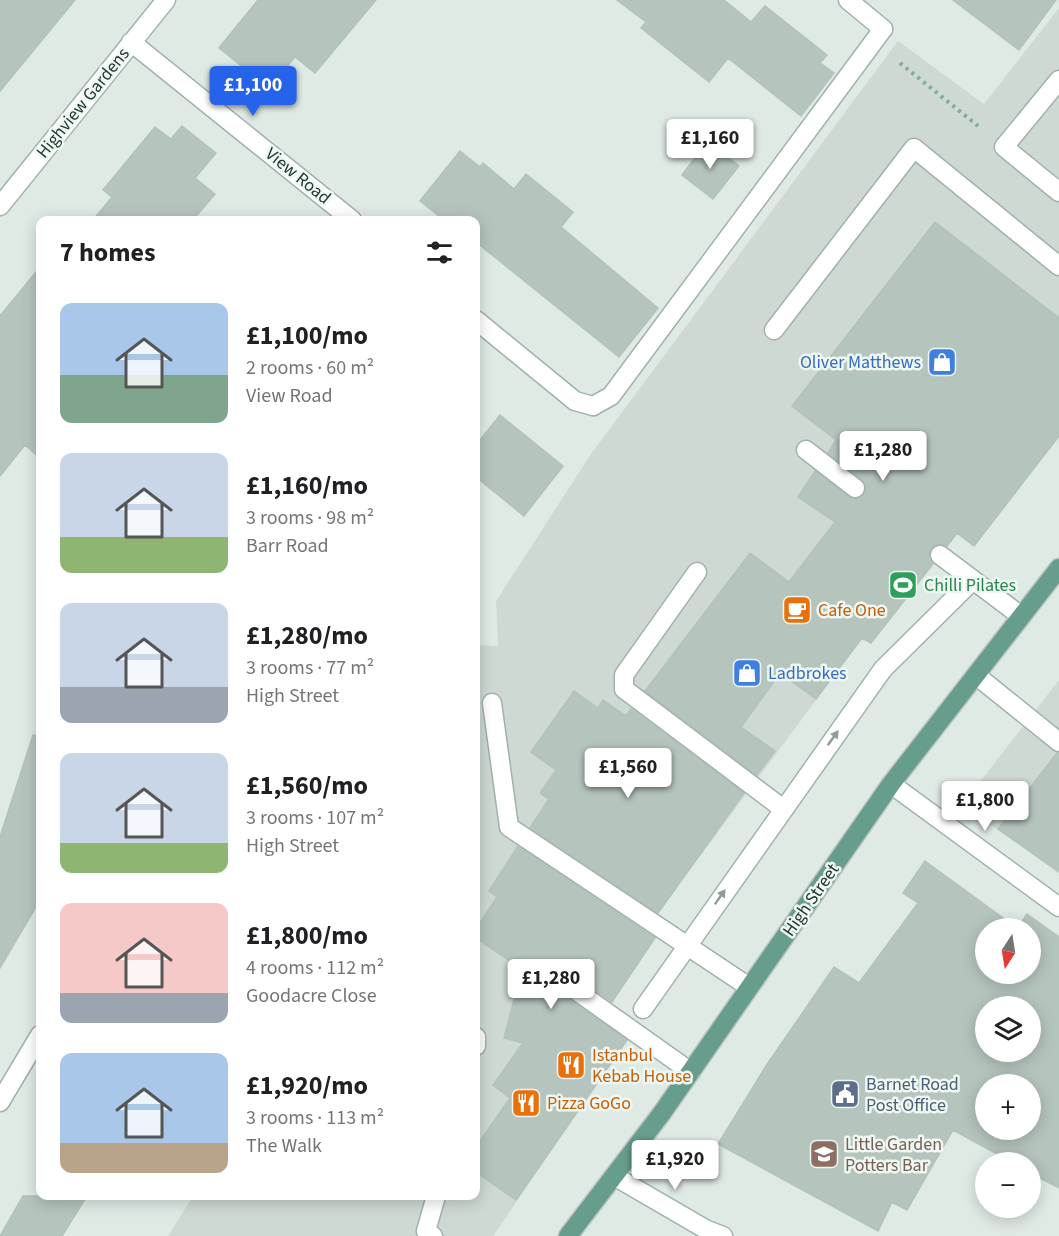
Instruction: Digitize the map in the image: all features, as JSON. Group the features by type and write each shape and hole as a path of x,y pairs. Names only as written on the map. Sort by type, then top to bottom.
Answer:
{"main road":[{"name":"High Street","path":"568,1236 690,1072 891,784 1059,568"}],"street":[{"name":"Highview Gardens","path":"0,206 166,0"},
{"path":"480,323 575,401 593,406 611,396 878,35 848,0"},
{"name":"View Road","path":"132,42 347,216"},
{"path":"1059,80 1004,147 1059,192"},
{"path":"774,330 914,148 1059,266"},
{"path":"806,450 855,488"},
{"path":"940,555 1021,616"},
{"path":"697,572 624,675 624,689 782,808"},
{"path":"643,1009 782,808 883,669 973,580"},
{"path":"977,676 1059,742"},
{"path":"492,704 509,827 749,987"},
{"path":"891,784 1059,907"},
{"path":"571,987 690,1072"},
{"path":"0,1102 36,1042"},
{"path":"614,1176 711,1234"},
{"path":"433,1236 426,1231 435,1200"}],"path":[{"path":"878,35 1004,147"}],"shaded area":[{"path":"1059,8 1059,436 974,546 957,533 871,643 862,638 658,913 658,933 599,1020 628,1040 493,1236 168,1236 190,1200 480,1200 480,645 498,646 496,601 591,454 898,41 984,104"},
{"path":"1059,680 1059,873 977,815 971,808 969,796"}],"building":[{"path":"0,0 75,0 0,91"},
{"path":"258,0 376,0 315,73 295,57 269,88 219,48"},
{"path":"617,0 724,0 751,22 765,6 827,55 820,63 834,73 801,116 728,58 709,82 641,28 646,22"},
{"path":"953,0 1056,0 1019,50"},
{"path":"182,126 216,153 195,178 215,194 196,216 96,216 112,197 103,190 155,127 171,139"},
{"path":"707,141 739,166 713,199 682,175"},
{"path":"460,151 480,167 483,163 514,189 526,174 573,212 561,227 658,308 619,357 480,245 480,216 439,216 420,201"},
{"path":"935,222 1059,318 1059,436 974,546 957,533 947,546 941,544 931,548 929,554 933,564 871,643 862,638 816,699 780,673 741,727 775,751 757,775 645,691 750,553 789,582 835,522 798,497 815,471 849,497 859,499 864,494 866,489 862,480 828,453 836,440 792,406"},
{"path":"36,272 36,455 25,445 0,476 0,316"},
{"path":"500,415 563,466 524,516 480,480 480,440"},
{"path":"574,691 598,708 603,700 626,716 631,709 744,793 658,913 530,828 549,799 540,793 556,770 531,752"},
{"path":"33,735 36,735 36,907 0,968 0,837"},
{"path":"1059,753 1059,872 998,829"},
{"path":"518,846 655,938 612,1002 577,978 567,977 562,981 561,991 564,996 627,1040 516,1200 480,1175 480,1141 510,1098 493,1085 523,1043 504,1038 522,969 480,941 480,923 497,897 489,891"},
{"path":"925,861 1003,918 975,918 975,984 1041,984 1041,924 1059,937 1059,1188 1041,1179 1041,1152 994,1152 953,1130 907,1210 892,1202 878,1231 718,1144 766,1066 834,967 859,983 918,903 903,893"},
{"path":"23,1196 36,1196 36,1200 84,1200 62,1236 0,1236"}],"place":[{"name":"Oliver Matthews","path":"942,362"},
{"name":"Chilli Pilates","path":"903,585"},
{"name":"Cafe One","path":"797,610"},
{"name":"Ladbrokes","path":"747,673"},
{"name":"Istanbul Kebab House","path":"571,1065"},
{"name":"Barnet Road Post Office","path":"845,1094"},
{"name":"Pizza GoGo","path":"526,1103"},
{"name":"Little Garden Potters Bar","path":"824,1154"}]}
